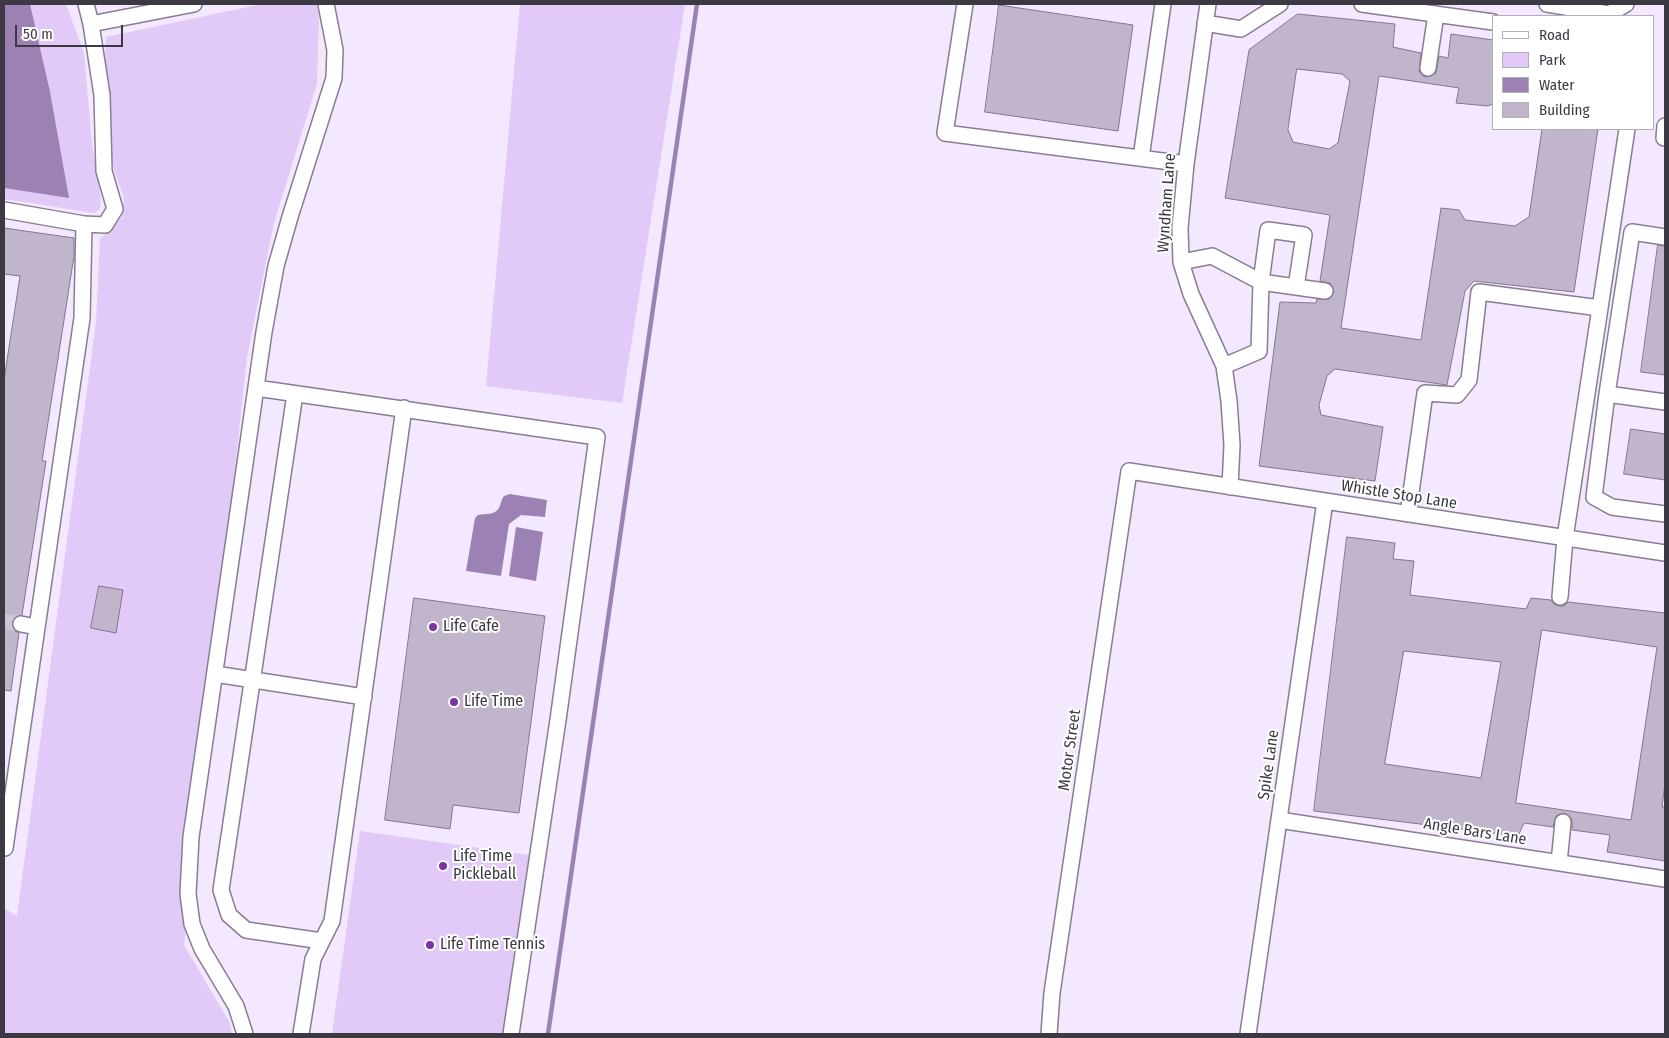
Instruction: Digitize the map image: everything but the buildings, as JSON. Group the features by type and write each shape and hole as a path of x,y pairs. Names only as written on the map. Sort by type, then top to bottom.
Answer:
{"street":[{"path":"4,210 84,224 106,225 115,209 104,170 102,95 86,4"},
{"path":"91,24 194,4"},
{"path":"245,1034 236,1006 202,949 192,924 188,894 191,837 256,388 276,266 334,78 336,50 326,4"},
{"path":"965,4 945,133 1186,164"},
{"path":"1141,158 1163,4"},
{"name":"Wyndham Lane","path":"1208,4 1186,164 1180,228 1181,262 1190,294 1224,366 1230,401 1232,445 1230,487"},
{"path":"1205,23 1241,29 1280,4"},
{"path":"1362,4 1492,22"},
{"path":"1546,4 1609,14 1626,4"},
{"path":"1428,68 1436,14"},
{"path":"1665,126 1665,138"},
{"path":"1560,597 1565,538 1627,130"},
{"path":"4,848 82,318 84,224"},
{"path":"1224,366 1259,351 1261,282 1268,230 1304,235 1296,287"},
{"path":"1665,237 1632,232 1607,394 1594,497 1612,507 1665,514"},
{"path":"1181,262 1212,256 1261,282 1325,291"},
{"path":"1408,514 1425,393 1457,394 1469,380 1479,292 1600,308"},
{"path":"256,388 597,437 511,1034"},
{"path":"295,394 221,890 229,915 246,930 322,941"},
{"path":"1607,394 1665,402"},
{"path":"301,1034 313,959 332,921 404,408"},
{"name":"Whistle Stop Lane","path":"1128,471 1665,553"},
{"name":"Motor Street","path":"1049,1034 1052,993 1128,471"},
{"name":"Spike Lane","path":"1248,1034 1325,501"},
{"path":"20,624 37,627"},
{"path":"215,674 364,697"},
{"name":"Angle Bars Lane","path":"1279,820 1665,879"},
{"path":"1559,863 1563,822"}],"green space":[{"path":"4,4 66,4 84,53 92,144 101,199 100,209 94,213 4,199"},
{"path":"262,4 317,5 319,21 317,84 274,223 247,357 184,945 230,1023 232,1034 4,1034 4,908 17,916 96,322 100,239 122,217 124,198 111,161 105,66 106,37"},
{"path":"520,4 685,4 622,403 486,386"},
{"name":"Life Time Tennis","path":"360,831 529,855 504,1034 332,1034"}],"water":[{"path":"4,4 30,4 50,92 69,198 4,188"},
{"path":"510,494 547,500 545,517 521,515 509,524 501,576 466,571 475,518 478,515 497,511 504,496"},
{"path":"516,527 543,532 536,581 509,576"}],"waterway":[{"path":"548,1034 697,4"}],"tunnel":[{"path":"4,621 21,624"}],"place":[{"name":"Life Cafe","path":"433,627"},
{"name":"Life Time","path":"454,702"},
{"name":"Life Time Pickleball","path":"443,866"},
{"name":"Life Time Tennis","path":"430,945"}]}
